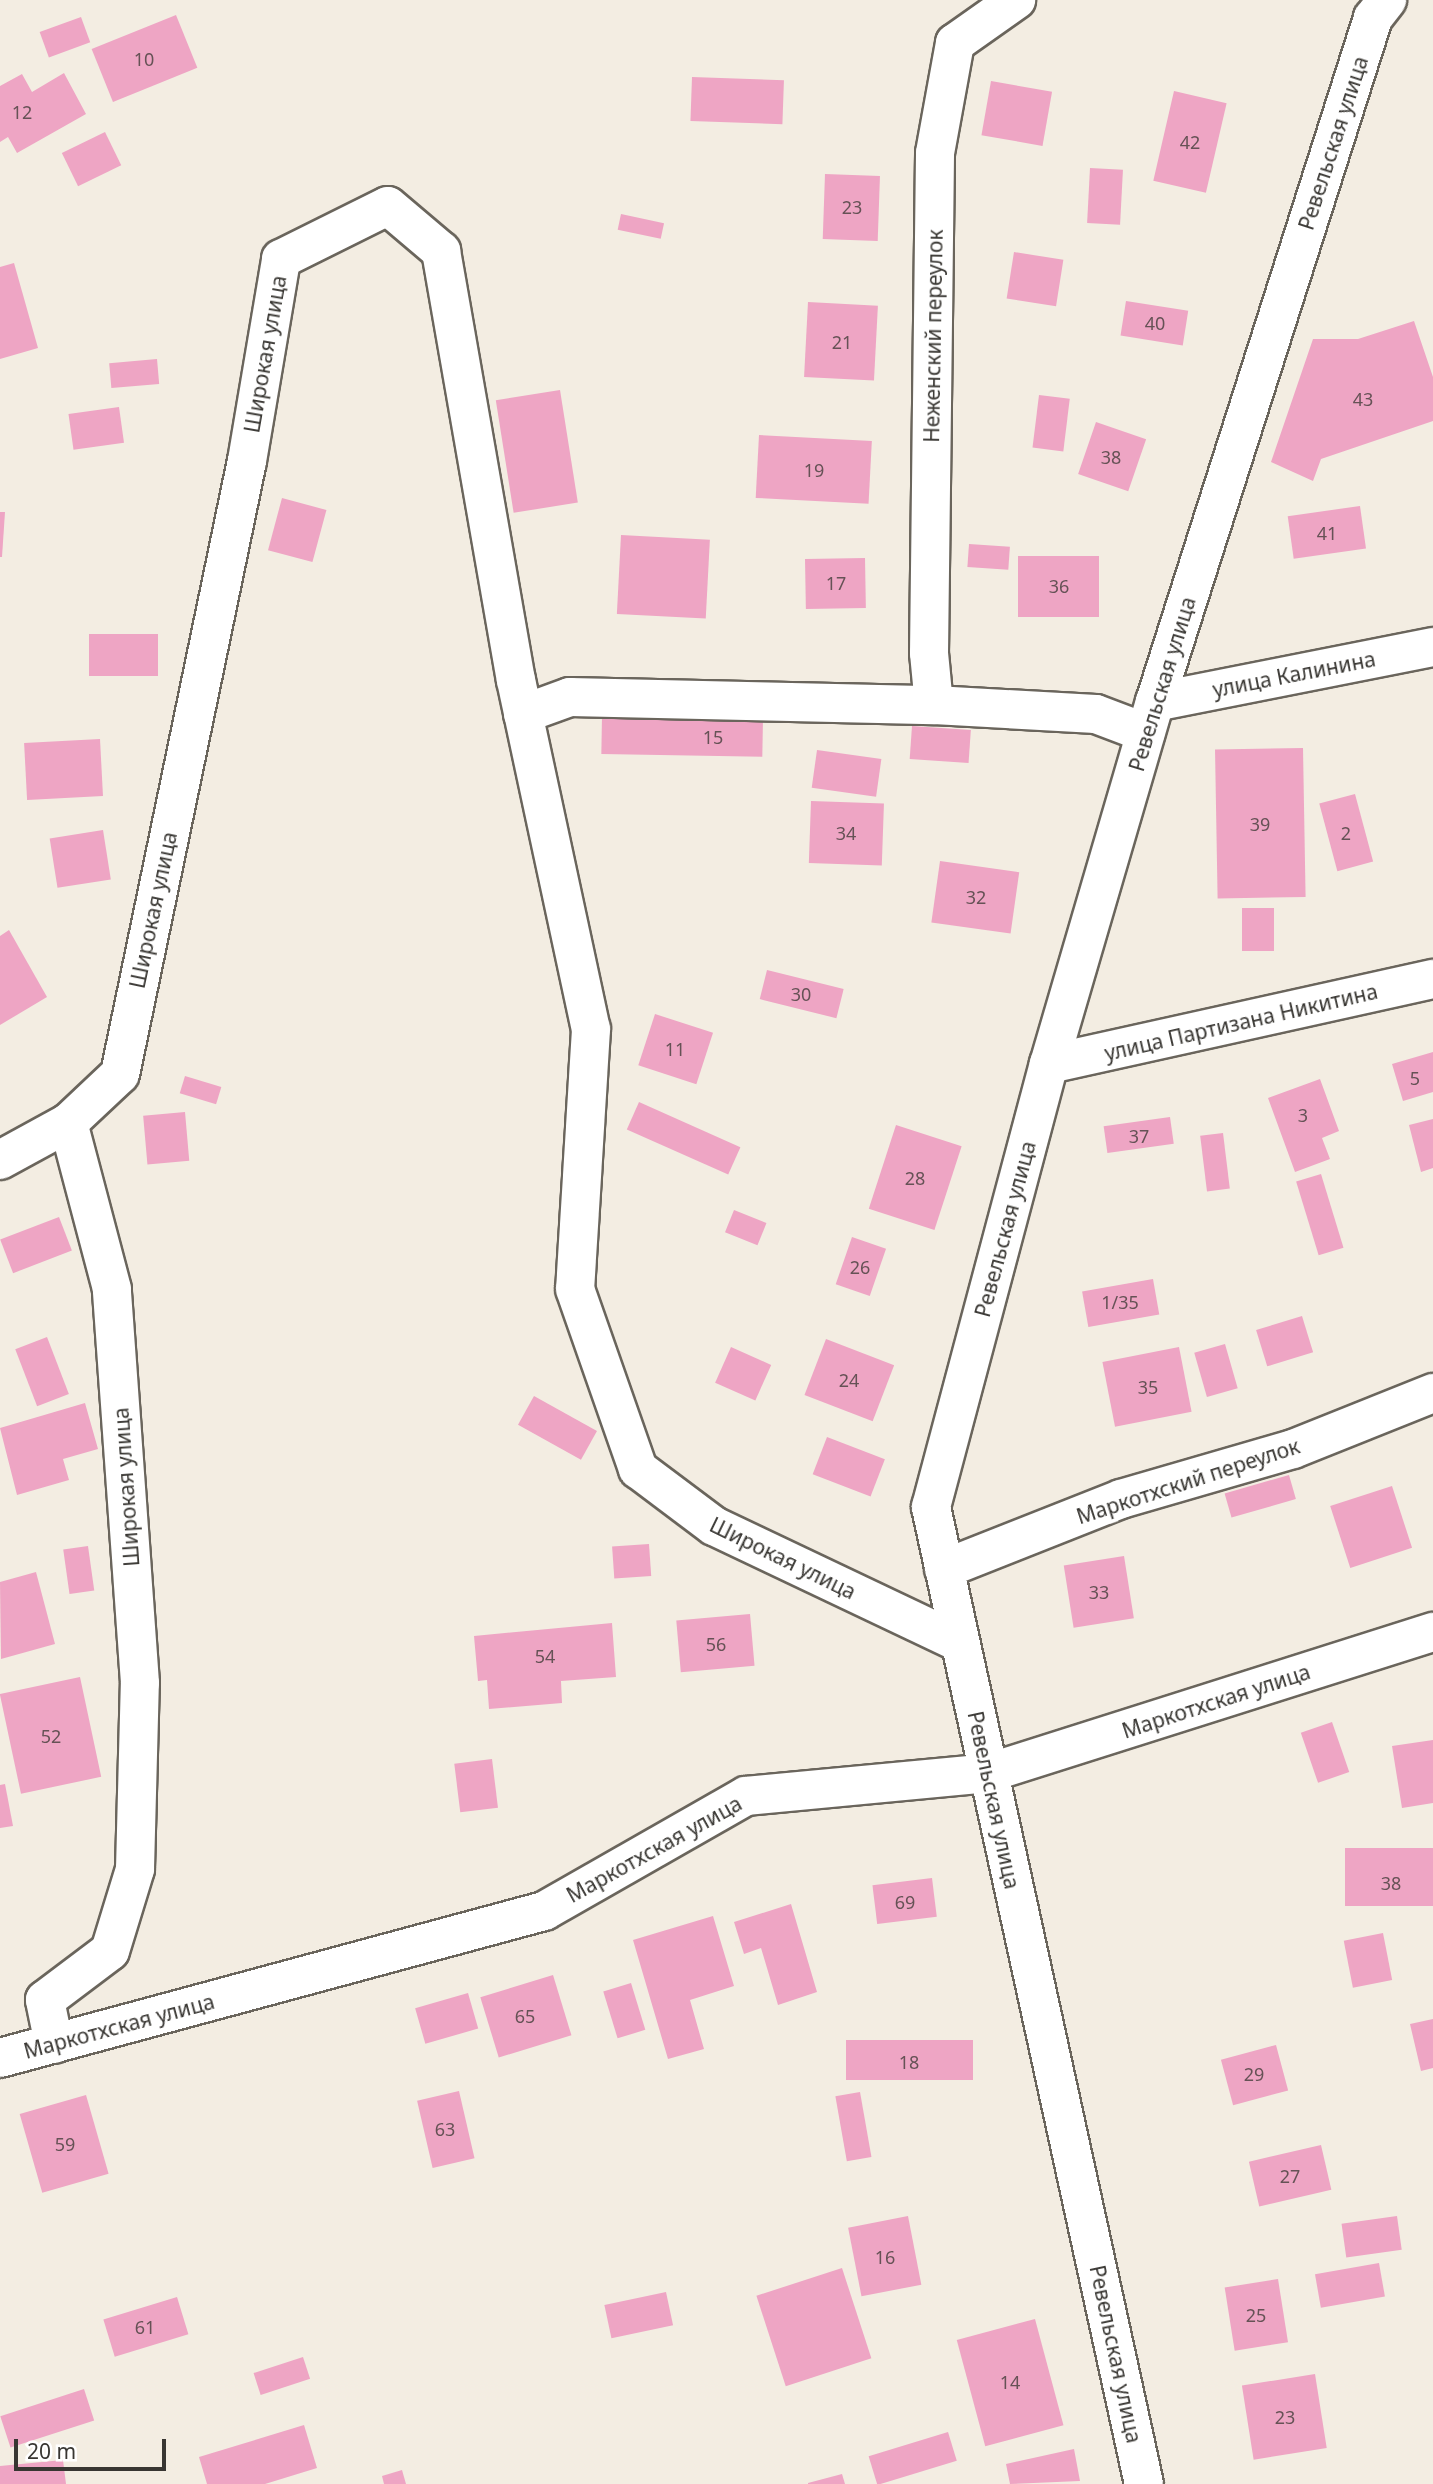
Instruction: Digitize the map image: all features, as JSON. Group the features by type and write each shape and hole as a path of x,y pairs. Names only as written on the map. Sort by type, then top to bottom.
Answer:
{"street":[{"name":"Неженский переулок","path":"934,705 929,653 935,153 955,43 1016,0"},
{"name":"Ревельская улица","path":"1144,2484 931,1507 1049,1064 1150,717 1373,18 1387,0"},
{"name":"Широкая улица","path":"54,2044 45,2000 110,1951 135,1869 140,1683 112,1289 68,1123 120,1074 247,461 281,259 388,205 442,251 523,714 591,1029 575,1289 638,1469 714,1526 960,1643"},
{"name":"улица Калинина","path":"1150,717 1433,647"},
{"path":"523,714 570,697 934,705 1150,717"},
{"name":"улица Партизана Никитина","path":"1049,1064 1433,979"},
{"path":"0,1160 68,1123"},
{"name":"Маркотхский переулок","path":"944,1569 1121,1499 1293,1449 1433,1393"},
{"name":"Маркотхская улица","path":"0,2058 544,1911 746,1796 988,1773 1433,1632"}],"building":[{"path":"176,15 197,68 113,102 92,49"},
{"path":"81,17 90,42 49,57 40,32"},
{"path":"64,73 86,114 17,153 8,137 0,142 0,86 22,74 32,92"},
{"path":"692,77 784,80 782,124 690,121"},
{"path":"991,81 1052,92 1043,146 981,135"},
{"path":"1174,91 1227,103 1206,193 1153,181"},
{"path":"105,132 121,165 78,186 62,153"},
{"path":"1090,168 1123,170 1120,225 1087,223"},
{"path":"825,174 880,176 878,241 823,239"},
{"path":"621,214 664,223 661,239 618,230"},
{"path":"1014,252 1063,260 1056,306 1007,298"},
{"path":"14,263 38,348 0,359 0,267"},
{"path":"1126,301 1188,311 1183,345 1121,336"},
{"path":"808,302 878,306 874,381 804,377"},
{"path":"1414,321 1433,377 1433,421 1321,459 1313,481 1271,462 1313,339 1358,339"},
{"path":"157,359 159,384 111,388 109,363"},
{"path":"560,390 578,503 514,513 496,400"},
{"path":"1039,395 1070,399 1063,451 1033,448"},
{"path":"119,407 124,443 74,450 68,414"},
{"path":"1096,422 1146,439 1128,491 1078,474"},
{"path":"759,435 872,441 869,504 756,498"},
{"path":"282,498 326,510 312,562 268,550"},
{"path":"1360,506 1366,549 1294,559 1288,516"},
{"path":"0,512 5,512 2,557 0,557"},
{"path":"621,535 710,540 706,619 617,614"},
{"path":"969,544 1010,547 1008,570 967,567"},
{"path":"1018,556 1099,556 1099,617 1018,617"},
{"path":"865,558 866,608 806,609 805,559"},
{"path":"89,634 158,634 158,676 89,676"},
{"path":"602,716 763,719 762,757 601,754"},
{"path":"912,726 971,730 969,763 910,759"},
{"path":"100,739 103,796 27,800 24,743"},
{"path":"1303,748 1306,897 1218,899 1215,750"},
{"path":"817,750 881,759 876,797 812,788"},
{"path":"1355,794 1373,862 1337,871 1319,804"},
{"path":"811,801 884,804 882,866 809,863"},
{"path":"103,830 111,879 57,888 50,838"},
{"path":"940,861 1019,872 1011,934 931,922"},
{"path":"1242,908 1274,908 1274,951 1242,951"},
{"path":"9,930 47,997 0,1025 0,936"},
{"path":"767,970 844,989 836,1018 760,999"},
{"path":"655,1014 713,1033 696,1084 638,1065"},
{"path":"1433,1052 1433,1092 1403,1101 1392,1064"},
{"path":"185,1076 221,1087 216,1104 180,1093"},
{"path":"1320,1079 1339,1131 1322,1138 1330,1159 1295,1172 1268,1098"},
{"path":"639,1102 740,1147 728,1175 627,1129"},
{"path":"185,1112 189,1161 147,1164 143,1116"},
{"path":"1170,1117 1174,1144 1107,1153 1104,1126"},
{"path":"1433,1119 1433,1168 1421,1172 1409,1125"},
{"path":"896,1125 962,1146 934,1230 869,1209"},
{"path":"1223,1133 1230,1189 1207,1191 1200,1136"},
{"path":"1321,1174 1344,1248 1319,1255 1296,1182"},
{"path":"734,1210 766,1223 757,1245 725,1232"},
{"path":"59,1217 72,1251 13,1273 0,1240"},
{"path":"852,1237 886,1249 870,1296 836,1284"},
{"path":"1153,1279 1159,1314 1088,1327 1082,1292"},
{"path":"1302,1316 1313,1352 1267,1366 1256,1330"},
{"path":"47,1337 69,1394 37,1406 15,1349"},
{"path":"826,1339 894,1365 873,1421 804,1395"},
{"path":"1225,1344 1238,1388 1207,1397 1194,1353"},
{"path":"731,1347 771,1365 755,1401 715,1383"},
{"path":"1179,1347 1192,1412 1115,1427 1102,1362"},
{"path":"534,1396 597,1431 581,1460 518,1425"},
{"path":"85,1403 98,1449 63,1459 69,1480 17,1495 0,1428"},
{"path":"827,1437 885,1459 871,1497 813,1474"},
{"path":"1289,1475 1296,1499 1231,1517 1225,1493"},
{"path":"1392,1486 1412,1548 1350,1568 1330,1506"},
{"path":"649,1544 651,1576 614,1579 612,1547"},
{"path":"88,1546 94,1591 70,1594 63,1549"},
{"path":"1124,1556 1134,1618 1074,1628 1064,1566"},
{"path":"36,1572 55,1644 1,1659 0,1582"},
{"path":"750,1614 755,1666 681,1672 676,1620"},
{"path":"612,1623 616,1677 561,1681 562,1703 489,1709 487,1680 478,1681 474,1636"},
{"path":"80,1677 101,1777 21,1794 0,1694"},
{"path":"1332,1722 1349,1772 1318,1783 1301,1733"},
{"path":"1433,1740 1433,1803 1402,1808 1392,1746"},
{"path":"492,1759 498,1808 460,1812 454,1764"},
{"path":"5,1784 13,1826 0,1828 0,1785"},
{"path":"1345,1848 1433,1848 1433,1906 1345,1906"},
{"path":"932,1878 937,1917 877,1924 872,1885"},
{"path":"791,1904 817,1992 778,2005 761,1948 744,1954 734,1922"},
{"path":"713,1916 734,1986 690,2000 704,2049 668,2059 633,1940"},
{"path":"1383,1933 1392,1980 1353,1988 1344,1941"},
{"path":"553,1975 571,2035 499,2057 480,1997"},
{"path":"631,1983 645,2030 618,2038 603,1991"},
{"path":"468,1993 478,2029 425,2044 415,2008"},
{"path":"1433,2019 1433,2068 1421,2071 1410,2024"},
{"path":"846,2040 973,2040 973,2080 846,2080"},
{"path":"1276,2045 1288,2090 1233,2105 1221,2060"},
{"path":"459,2091 475,2158 433,2168 417,2101"},
{"path":"860,2092 871,2157 847,2161 835,2096"},
{"path":"86,2095 109,2174 42,2193 20,2114"},
{"path":"1321,2145 1331,2190 1259,2206 1249,2162"},
{"path":"908,2216 921,2285 861,2296 848,2228"},
{"path":"1397,2216 1402,2250 1346,2257 1342,2224"},
{"path":"1379,2263 1385,2296 1321,2308 1315,2274"},
{"path":"842,2268 871,2358 786,2386 756,2296"},
{"path":"1278,2279 1288,2342 1235,2351 1225,2287"},
{"path":"666,2292 673,2325 611,2338 604,2305"},
{"path":"177,2297 188,2334 115,2357 103,2320"},
{"path":"1035,2319 1063,2425 985,2446 957,2340"},
{"path":"303,2357 310,2379 261,2395 254,2373"},
{"path":"1315,2374 1327,2448 1254,2460 1242,2386"},
{"path":"84,2389 94,2420 11,2448 0,2416"},
{"path":"304,2425 317,2468 265,2484 207,2484 199,2457"},
{"path":"948,2432 957,2461 877,2484 869,2456"},
{"path":"1074,2449 1080,2481 1010,2484 1006,2464"},
{"path":"63,2460 66,2484 0,2484 0,2466"},
{"path":"402,2470 406,2484 384,2484 382,2476"},
{"path":"842,2474 845,2484 808,2484 808,2483"}]}
